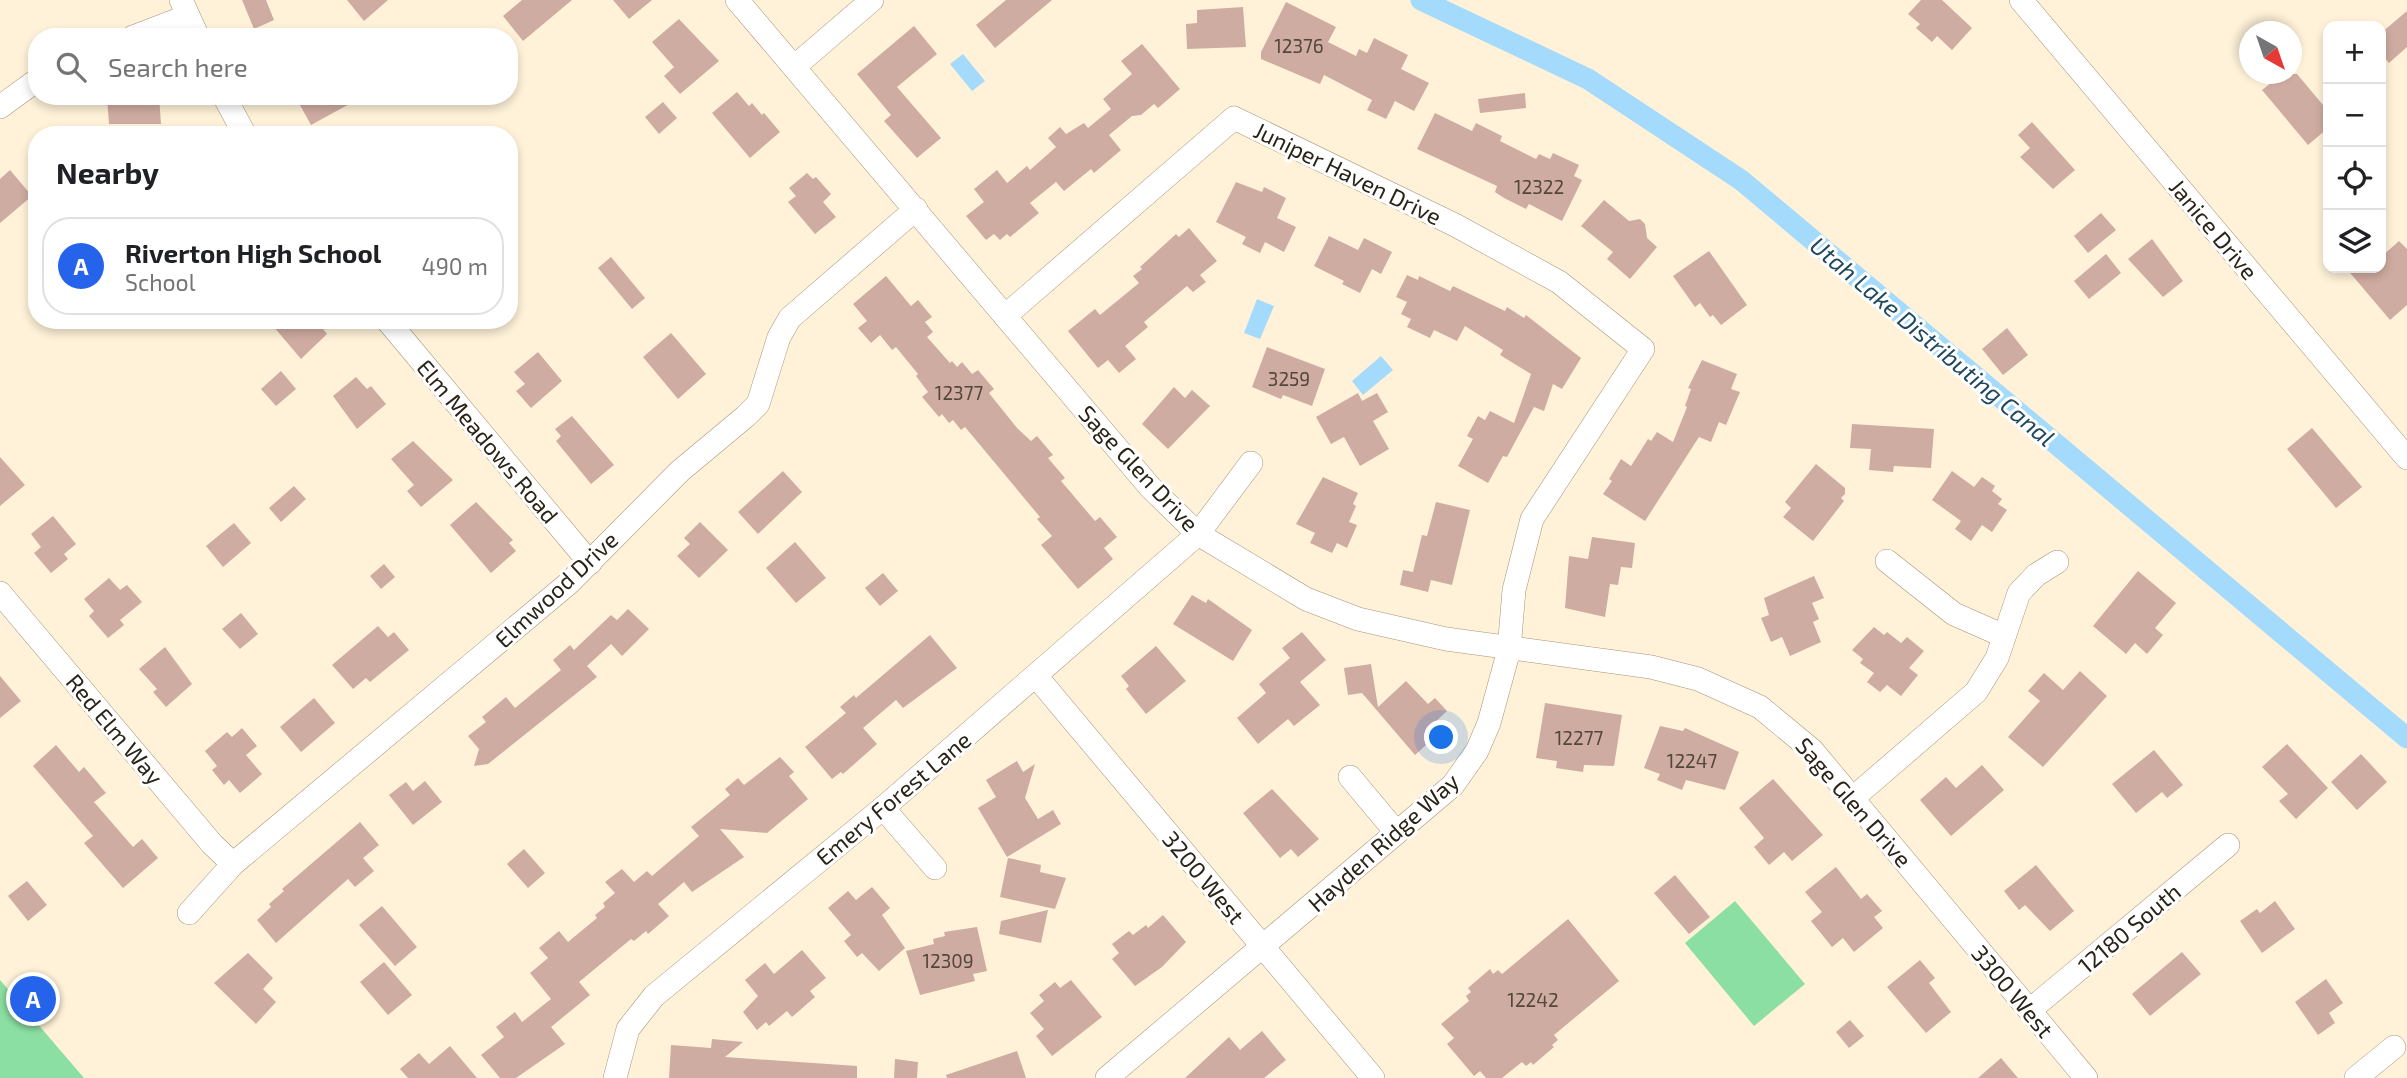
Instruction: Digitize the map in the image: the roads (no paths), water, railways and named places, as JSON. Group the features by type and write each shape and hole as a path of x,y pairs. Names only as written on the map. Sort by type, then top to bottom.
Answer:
{"street":[{"name":"Sage Glen Drive","path":"737,0 1150,487 1198,534 1306,599 1358,619 1509,650 1651,667 1720,687 1760,707 1796,734 1853,798 1940,904"},
{"path":"793,67 872,0"},
{"name":"Janice Drive","path":"2021,0 2407,458"},
{"path":"160,28 189,18"},
{"path":"0,107 28,87"},
{"path":"230,105 240,126"},
{"name":"Juniper Haven Drive","path":"1005,316 1234,118 1455,225 1559,282 1643,349"},
{"name":"Elmwood Drive","path":"189,913 233,864 590,562 670,480 758,404 779,337 790,318 916,209"},
{"name":"Elm Meadows Road","path":"395,329 590,562"},
{"name":"Hayden Ridge Way","path":"1107,1078 1453,785 1477,751 1489,723 1509,650 1514,590 1532,519 1643,349"},
{"name":"Emery Forest Lane","path":"614,1078 628,1029 654,996 883,808 1198,534 1251,463"},
{"path":"1887,561 1954,614 2004,636"},
{"path":"1853,798 1966,703 1988,676 2019,593 2036,575 2057,562"},
{"name":"Red Elm Way","path":"0,593 212,844 233,864"},
{"name":"3200 West","path":"1035,676 1373,1078"},
{"path":"1350,776 1396,832"},
{"path":"883,808 934,868"},
{"name":"12180 South","path":"2030,1010 2228,845"},
{"name":"3300 West","path":"1940,904 2086,1078"},
{"path":"2356,1078 2394,1046"}],"water":[{"path":"963,54 985,81 972,91 950,64"},
{"path":"1257,299 1274,306 1260,339 1244,333"},
{"path":"1381,356 1393,370 1363,395 1352,381"}],"waterway":[{"name":"Utah Lake Distributing Canal","path":"1421,0 1588,79 1741,180 2407,738"}],"place":[{"name":"Riverton High School","path":"33,999"}]}
